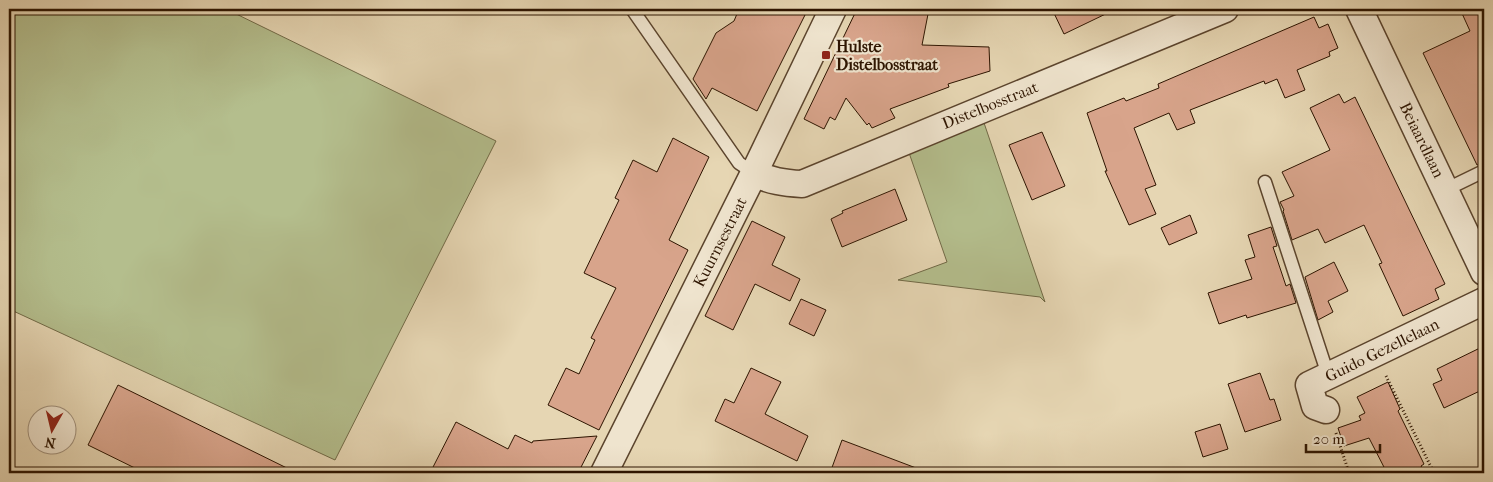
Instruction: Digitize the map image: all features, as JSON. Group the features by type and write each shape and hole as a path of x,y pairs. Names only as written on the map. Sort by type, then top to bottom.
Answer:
{"street":[{"name":"Kuurnsestraat","path":"604,473 754,173 833,9"},
{"name":"Distelbosstraat","path":"754,173 768,180 802,184 1225,9"},
{"name":"Beiaardlaan","path":"1359,9 1484,272"},
{"name":"Guido Gezellelaan","path":"1326,410 1315,406 1310,385 1484,301"}],"lane":[{"path":"632,9 739,163 754,173"},
{"path":"1445,190 1484,171"},
{"path":"1265,182 1328,375"}],"path":[{"path":"1375,352 1434,473"},
{"path":"1326,410 1330,415 1349,473"}],"green space":[{"path":"9,9 226,9 496,141 335,460 9,309"},
{"path":"982,117 1045,302 1040,297 898,280 947,262 907,147"}],"building":[{"path":"739,9 808,9 757,111 712,88 706,99 693,79 716,33 734,21"},
{"path":"857,9 929,9 922,45 989,47 990,71 948,84 949,87 890,109 895,118 872,128 869,123 867,125 846,98 835,120 830,117 824,129 804,119"},
{"path":"1052,9 1116,9 1064,34"},
{"path":"1460,9 1484,9 1484,163 1477,165 1423,53 1470,31"},
{"path":"1314,17 1319,28 1328,24 1338,48 1329,52 1330,56 1297,70 1305,90 1285,98 1277,79 1265,84 1264,81 1190,110 1195,123 1177,130 1169,113 1134,128 1156,185 1145,189 1156,214 1129,225 1105,171 1107,171 1087,113 1124,98 1126,101 1159,88 1158,84"},
{"path":"1339,94 1344,103 1355,97 1445,284 1435,289 1439,299 1403,316 1379,264 1382,263 1364,225 1325,243 1318,229 1292,240 1280,202 1294,196 1282,172 1330,150 1310,108"},
{"path":"1042,132 1065,186 1032,200 1009,145"},
{"path":"673,138 709,157 669,240 688,250 599,430 548,405 566,368 579,374 595,340 591,338 616,288 584,273 619,200 615,198 633,160 657,172"},
{"path":"895,189 907,220 842,247 831,219 843,213 842,211"},
{"path":"1190,215 1197,233 1169,245 1161,228"},
{"path":"752,221 785,237 772,265 800,279 790,301 755,284 733,330 705,316"},
{"path":"1271,227 1277,246 1273,247 1286,286 1290,284 1296,303 1247,318 1246,315 1219,324 1208,293 1252,279 1245,260 1255,257 1248,235"},
{"path":"1334,262 1348,291 1328,301 1333,312 1318,320 1305,277"},
{"path":"801,299 826,310 814,336 789,324"},
{"path":"1484,346 1484,389 1444,408 1433,384 1442,380 1437,369"},
{"path":"751,368 781,382 765,414 808,436 797,461 715,421 725,399 734,403"},
{"path":"1260,373 1270,400 1274,399 1281,420 1245,432 1228,384"},
{"path":"1388,382 1400,409 1398,411 1424,464 1421,466 1425,473 1387,473 1369,438 1344,446 1338,428 1361,420 1359,416 1365,413 1357,397"},
{"path":"118,385 297,473 145,473 88,445"},
{"path":"456,422 508,449 515,435 532,443 533,441 597,436 578,473 430,473"},
{"path":"1220,424 1228,449 1203,457 1195,432"},
{"path":"842,440 924,471 924,473 830,473"}],"place":[{"name":"Hulste Distelbosstraat","path":"826,55"}]}
